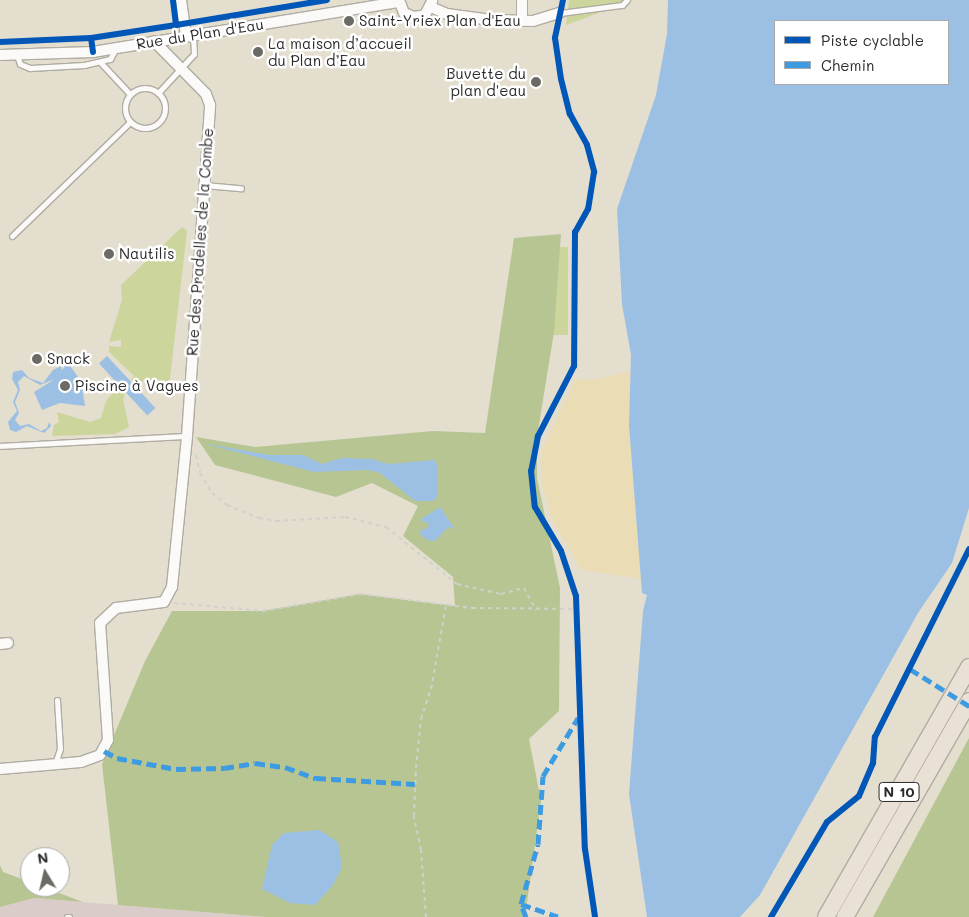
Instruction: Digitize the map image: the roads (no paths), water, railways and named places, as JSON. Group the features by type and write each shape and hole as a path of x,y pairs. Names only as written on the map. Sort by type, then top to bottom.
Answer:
{"highway":[{"name":"N 10","path":"826,917 969,667"},
{"name":"N 10","path":"846,917 969,701"}],"street":[{"path":"181,0 190,36"},
{"path":"522,0 522,21"},
{"name":"Rue du Plan d'Eau","path":"0,55 82,53 399,1 404,13 414,17 425,14 431,3 447,14 533,22 560,13"},
{"name":"Rue des Pradelles de la Combe","path":"55,764 90,760 100,755 107,746 99,641 103,617 126,605 164,602 172,587 187,436 210,105 206,94 154,41"},
{"path":"0,769 55,764"}],"lane":[{"path":"560,13 622,4 626,0"},
{"path":"158,93 194,54 190,36"},
{"path":"16,55 20,64 30,68 101,63 110,59 116,48"},
{"path":"101,63 130,94"},
{"path":"142,88 158,93 164,104 159,122 141,128 130,122 124,110 130,94 142,88"},
{"path":"12,236 130,122"},
{"path":"204,185 241,188"},
{"path":"0,446 187,436"},
{"path":"55,764 60,749 57,700"}],"water":[{"path":"668,0 969,0 969,508 952,563 918,613 760,895 740,917 647,917 629,794 643,611 647,595 642,593 629,425 631,355 622,304 617,209 656,95 667,34"},
{"path":"107,356 155,408 147,415 99,364"},
{"name":"Piscine à Vagues","path":"68,363 81,381 85,406 60,403 42,410 34,392 55,379 40,385 24,376 18,382 20,390 15,402 19,413 15,420 20,426 29,424 41,431 47,428 49,422 51,426 44,433 27,426 16,432 10,430 8,422 17,411 13,402 18,390 12,379 13,372 22,370 29,378 43,383 53,370 61,366 62,370"},
{"path":"202,443 269,455 303,455 322,464 342,458 372,459 388,464 435,460 438,468 437,497 433,501 415,501 380,473 367,470 314,472"},
{"path":"440,507 455,529 448,527 435,541 427,540 420,534 421,529 427,529 429,524 420,520"},
{"path":"319,830 338,842 342,867 333,885 315,905 290,903 262,889 272,845 284,833"}],"place":[{"name":"Saint-Yriex Plan d'Eau","path":"349,21"},
{"name":"La maison d’accueil du Plan d’Eau","path":"258,52"},
{"name":"Buvette du plan d'eau","path":"536,82"},
{"name":"Nautilis","path":"109,254"},
{"name":"Snack","path":"37,359"},
{"name":"Piscine à Vagues","path":"65,386"}]}
